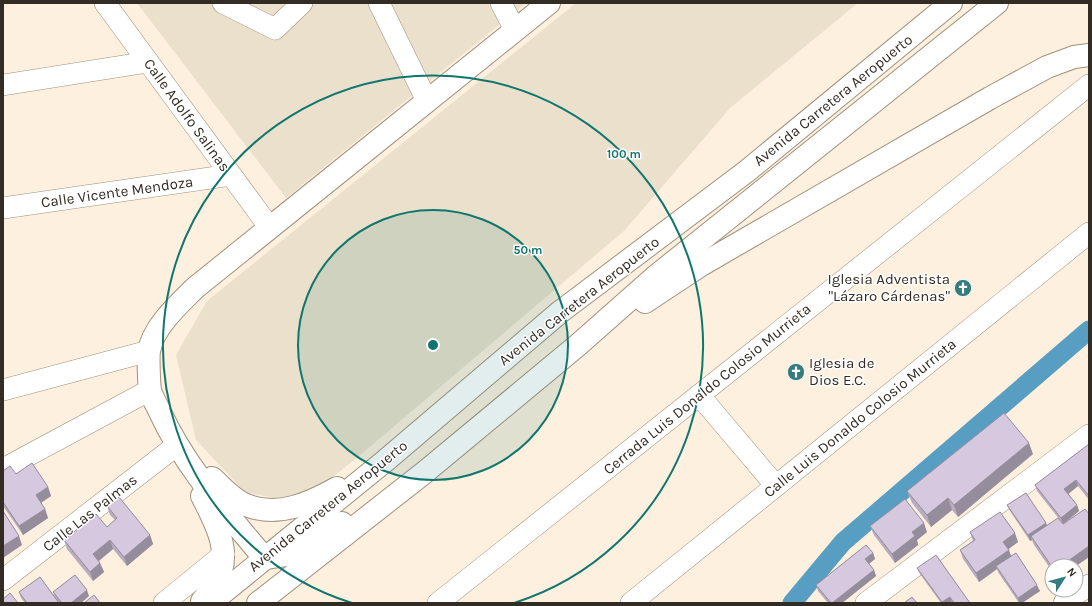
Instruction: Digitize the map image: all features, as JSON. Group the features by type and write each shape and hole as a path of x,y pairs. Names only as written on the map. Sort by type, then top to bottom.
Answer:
{"main road":[{"path":"200,603 214,586 222,570 224,554 220,534 150,390 149,351 155,334 174,310 195,288 549,3"},
{"name":"Avenida Carretera Aeropuerto","path":"210,603 385,461 560,312 747,171 952,3"},
{"name":"Avenida Carretera Aeropuerto","path":"258,603 387,502 578,345 662,271 997,3"},
{"path":"578,345 701,265 901,149 1047,67 1074,57 1089,55"},
{"path":"180,450 232,497 246,505 274,510 303,505 385,461"},
{"path":"180,450 225,511 264,558 286,554 357,515 387,502"}],"street":[{"name":"Calle Adolfo Salinas","path":"104,3 270,228"},
{"path":"223,3 274,29 302,3"},
{"path":"379,3 427,101"},
{"path":"501,3 515,30"},
{"path":"3,85 148,62"},
{"name":"Cerrada Luis Donaldo Colosio Murrieta","path":"439,603 1089,85"},
{"name":"Calle Vicente Mendoza","path":"3,208 231,175"},
{"name":"Calle Luis Donaldo Colosio Murrieta","path":"631,603 1089,233"},
{"path":"3,390 149,351"},
{"path":"3,469 150,390"},
{"path":"699,395 776,486"},
{"path":"866,603 1089,435"},
{"name":"Calle Las Palmas","path":"3,580 180,450"},
{"path":"164,603 224,554"},
{"path":"1064,603 1089,585"}],"shaded area":[{"path":"137,3 526,3 286,198"},
{"path":"576,3 858,3 730,108 625,230 358,457 321,486 284,500 245,492 196,440 176,355 207,301"}],"building":[{"path":"1004,413 1029,443 954,505 948,498 927,515 907,491"},
{"path":"1089,444 1089,496 1076,480 1064,489 1077,505 1061,518 1035,485"},
{"path":"32,463 48,487 36,495 45,509 19,526 3,502 3,471 10,466 16,474"},
{"path":"1026,493 1046,523 1028,535 1007,505"},
{"path":"119,497 150,535 124,557 110,540 93,554 100,563 90,572 64,540 96,514 107,527 117,518 107,506"},
{"path":"905,499 924,523 912,532 915,536 892,554 870,526"},
{"path":"1085,509 1089,514 1089,546 1072,558 1046,558 1031,536 1058,518 1063,524"},
{"path":"3,511 19,536 3,546"},
{"path":"1000,512 1015,533 1003,542 1009,550 976,573 960,550 975,540 970,532"},
{"path":"866,545 873,553 865,559 874,570 831,603 816,585"},
{"path":"1016,553 1037,585 1018,598 996,566"},
{"path":"936,555 970,603 954,603 950,597 942,602 917,568"},
{"path":"75,575 87,590 71,603 62,603 53,592"},
{"path":"40,577 59,603 27,603 19,592"},
{"path":"10,593 18,603 3,603 3,599"},
{"path":"94,595 100,603 84,603"},
{"path":"912,597 917,603 904,603"}],"waterway":[{"path":"792,603 843,542 1089,330"}],"place":[{"name":"Iglesia Adventista \"Lázaro Cárdenas\"","path":"963,288"},
{"name":"Iglesia de Dios E.C.","path":"796,372"}]}
